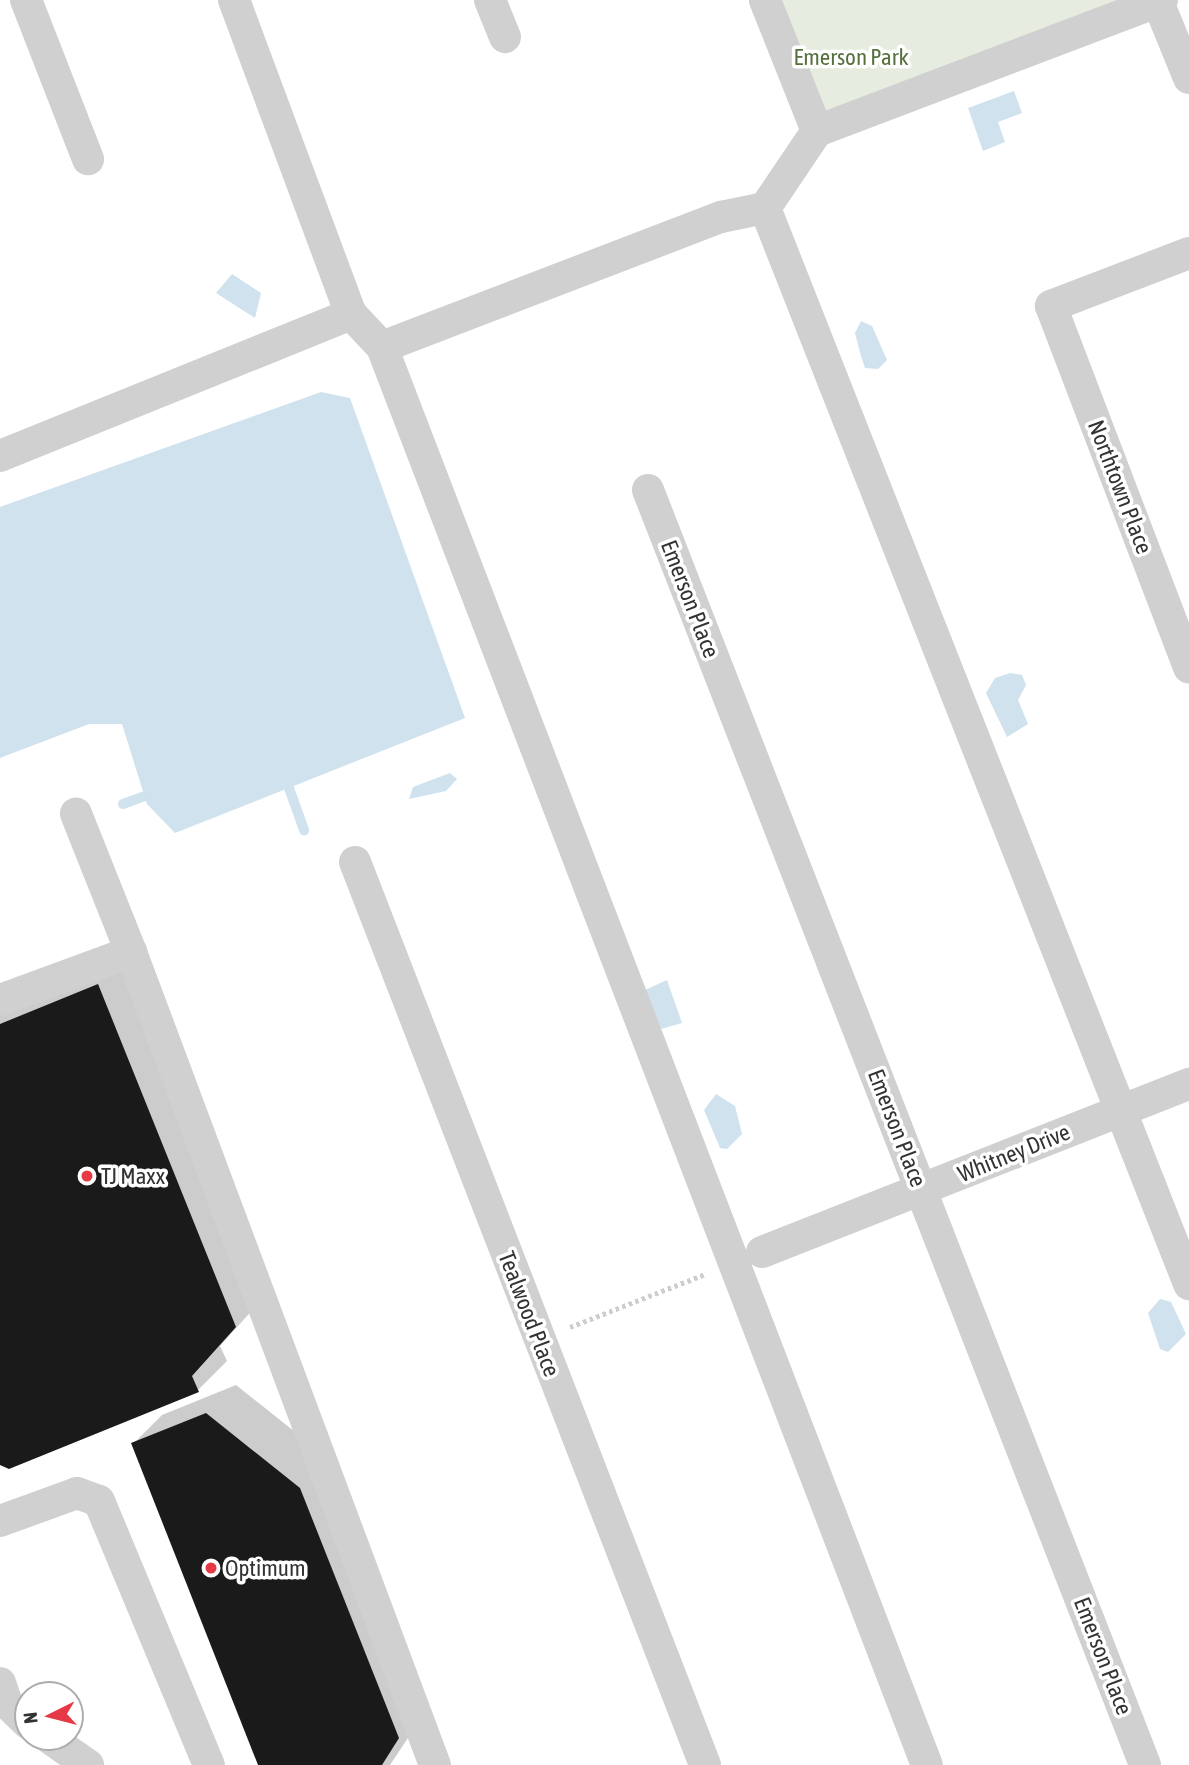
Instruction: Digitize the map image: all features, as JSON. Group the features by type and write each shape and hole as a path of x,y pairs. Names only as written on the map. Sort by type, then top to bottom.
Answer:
{"street":[{"path":"26,0 88,159"},
{"path":"234,0 351,314 382,347 747,1258 927,1765"},
{"path":"490,0 505,37"},
{"path":"765,0 817,131"},
{"path":"382,347 720,217 765,208 817,131 1160,1 1189,78"},
{"path":"765,208 1189,1284"},
{"name":"Northtown Place","path":"1189,253 1051,306 1189,667"},
{"path":"0,456 351,314"},
{"name":"Emerson Place","path":"648,491 1145,1765"},
{"path":"76,814 131,952 435,1765"},
{"name":"Tealwood Place","path":"355,862 705,1765"},
{"path":"0,1000 131,952"},
{"name":"Whitney Drive","path":"747,1258 1189,1084"},
{"path":"0,1521 77,1493 99,1501 209,1765"},
{"path":"0,1684 7,1703 14,1710"},
{"path":"68,1751 88,1765"}],"path":[{"path":"539,1339 747,1258"}],"green space":[{"name":"Emerson Park","path":"765,0 1162,0 817,131"}],"water":[{"path":"1014,91 1022,113 998,122 1005,142 983,151 968,108"},
{"path":"232,274 261,293 255,318 216,293"},
{"path":"861,321 872,326 887,360 878,369 865,368 855,333"},
{"path":"321,392 350,398 465,718 175,833 147,804 122,724 89,724 0,758 0,507"},
{"path":"1010,673 1022,675 1026,685 1018,700 1028,724 1007,737 986,693 995,678"},
{"path":"450,773 457,779 446,791 409,799 413,787"},
{"path":"667,980 682,1023 661,1029 645,990"},
{"path":"716,1094 735,1106 742,1134 727,1149 720,1148 704,1110"},
{"path":"1160,1299 1171,1302 1186,1334 1168,1352 1160,1349 1148,1313"}],"building":[{"name":"TJ Maxx","path":"98,984 236,1327 192,1376 199,1392 9,1469 0,1465 0,1024"},
{"path":"206,1413 300,1488 399,1738 382,1765 258,1765 131,1443"}],"waterway":[{"path":"289,788 304,830"},
{"path":"123,804 145,796"}],"place":[{"name":"TJ Maxx","path":"87,1176"},
{"name":"Optimum","path":"211,1568"}]}
